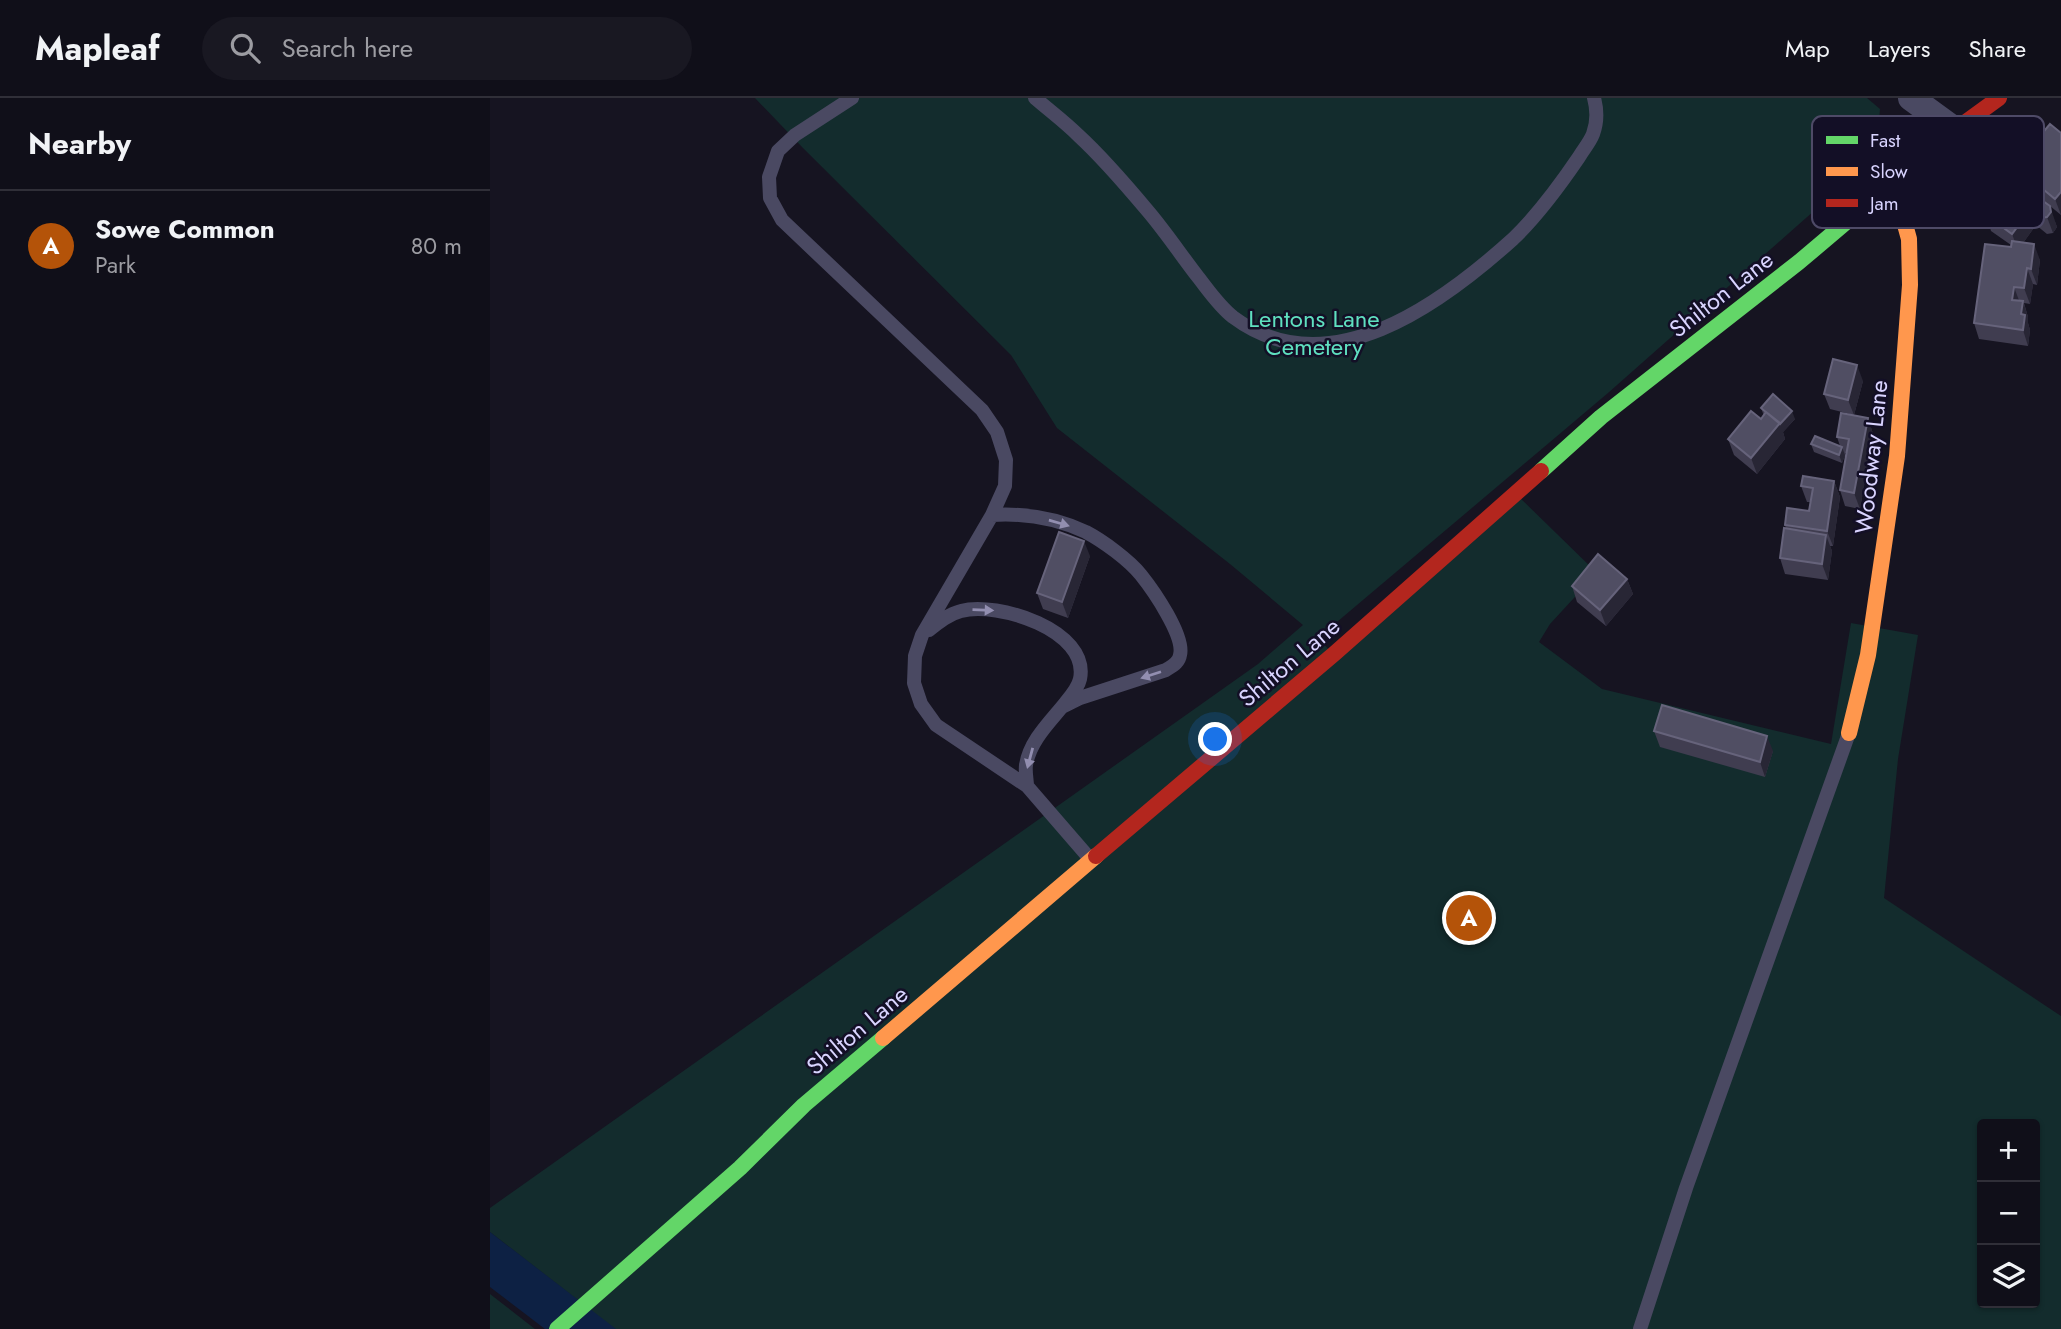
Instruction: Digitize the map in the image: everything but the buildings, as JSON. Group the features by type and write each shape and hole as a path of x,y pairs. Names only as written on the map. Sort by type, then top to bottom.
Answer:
{"street":[{"path":"1911,98 1936,116"},
{"name":"Shilton Lane","path":"1974,116 1998,98"},
{"name":"Shilton Lane","path":"556,1329 740,1168 804,1105 1334,654 1601,417 1840,228"},
{"name":"Woodway Lane","path":"1849,733 1868,655 1897,456 1910,285 1909,239 1906,228"}],"lane":[{"path":"852,98 795,135 778,151 769,177 771,198 782,220 982,410 997,432 1006,460 1005,486 992,515 922,635 915,656 914,683 921,704 936,725 1027,786 1091,860"},
{"path":"1035,98 1080,136 1147,210 1219,304 1234,318 1256,330 1297,343 1315,345 1336,344 1403,320 1440,299 1488,261 1522,230 1566,178 1593,135 1597,114 1594,98"},
{"path":"992,515 1023,515 1062,523 1107,544 1140,573 1177,634 1181,646 1176,664 1166,670 1062,706"},
{"path":"922,635 942,619 961,611 981,609 1020,617 1048,628 1064,639 1079,660 1080,679 1074,691 1035,741 1027,764 1027,786"},
{"path":"1640,1329 1686,1188 1849,733"}],"green space":[{"name":"Lentons Lane Cemetery","path":"755,98 1867,98 1880,109 1879,116 1812,116 1812,213 1608,393 1318,638 1333,654 1516,494 1597,573 1550,624 1539,642 1602,689 1831,744 1851,623 1918,635 1898,759 1884,898 2061,1016 2061,1329 582,1329 584,1305 490,1232 490,1208 1258,664 1303,625 1057,428 1011,355"},
{"path":"490,1294 535,1329 490,1329"}],"water":[{"path":"490,1232 616,1329 545,1329 490,1287"}],"traffic: fast":[{"path":"1541,471 1601,417 1839,228"},
{"path":"557,1329 740,1168 804,1105 883,1038"}],"traffic: slow":[{"path":"1849,733 1868,655 1897,456 1910,285 1909,239 1906,228"},
{"path":"883,1038 1096,856"}],"traffic: jam":[{"path":"1974,116 1999,98"},
{"path":"1096,856 1334,654 1541,471"}],"place":[{"name":"Sowe Common","path":"1469,918"}]}
